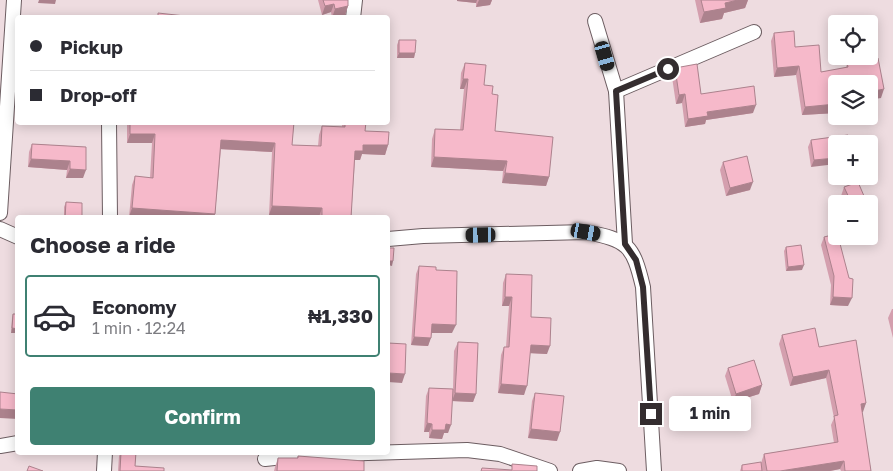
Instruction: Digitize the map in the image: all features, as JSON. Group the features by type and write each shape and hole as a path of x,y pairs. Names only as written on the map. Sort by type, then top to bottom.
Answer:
{"street":[{"path":"0,213 5,54 15,34 14,0"},
{"path":"353,15 355,0"},
{"path":"595,21 616,91 625,244"},
{"path":"616,91 754,32"},
{"path":"109,125 110,215"},
{"path":"0,229 15,236"},
{"path":"390,239 423,236 586,232 612,237 625,244 636,260 643,287 654,471"},
{"path":"0,446 15,444"},
{"path":"390,452 467,450 500,454 550,471"},
{"path":"104,471 105,455"},
{"path":"264,461 302,455"},
{"path":"580,471 597,468 619,471"}],"building":[{"path":"323,0 348,0 348,6 335,9 334,4 325,6"},
{"path":"701,0 738,0 725,3 726,8 704,12"},
{"path":"158,13 176,15 158,15"},
{"path":"794,31 795,47 819,45 821,72 848,67 848,65 878,65 878,58 884,89 878,90 878,75 828,75 828,105 805,107 799,66 777,68 774,33"},
{"path":"399,40 416,40 415,53 399,53"},
{"path":"465,63 486,65 484,85 493,86 492,94 498,95 495,131 553,137 549,177 505,173 507,161 434,157 435,129 463,130 468,79 463,79"},
{"path":"697,64 701,94 754,86 756,105 707,112 708,116 688,119 685,94 679,95 675,68"},
{"path":"130,125 294,125 292,145 321,146 322,126 345,127 345,125 366,125 365,131 389,132 388,145 363,145 363,151 355,151 351,215 322,215 322,208 272,206 275,143 221,140 215,214 132,208 135,176 153,178 155,134 130,134"},
{"path":"828,138 828,159 814,160 811,140"},
{"path":"32,144 86,147 86,170 70,169 70,161 31,159"},
{"path":"747,156 753,182 730,188 723,162"},
{"path":"859,185 864,195 848,195 844,187"},
{"path":"66,202 82,203 82,215 65,215"},
{"path":"828,236 828,245 840,245 849,278 853,279 852,298 833,297 834,276 824,237"},
{"path":"801,245 804,265 788,267 786,247"},
{"path":"390,248 394,248 393,261 390,261"},
{"path":"419,266 436,267 436,270 457,271 456,325 432,324 431,338 414,337"},
{"path":"506,274 532,275 531,317 551,318 550,346 531,345 527,386 501,384 504,347 509,347 512,297 505,297"},
{"path":"13,314 15,314 15,328 12,328"},
{"path":"815,328 819,347 856,340 866,403 861,404 871,471 845,471 844,461 780,471 767,471 764,454 838,442 834,416 838,415 829,370 793,377 782,335"},
{"path":"458,342 478,343 476,394 455,393"},
{"path":"390,343 406,344 405,374 390,373"},
{"path":"754,360 762,385 736,394 728,368"},
{"path":"429,388 453,389 451,425 446,424 445,430 432,430 432,424 427,423"},
{"path":"0,392 15,394 15,410 0,409"},
{"path":"535,393 564,396 560,432 531,429"},
{"path":"121,455 136,455 135,466 164,468 164,471 120,471"},
{"path":"298,456 364,461 364,471 277,471 278,458 298,458"},
{"path":"761,462 762,471 742,471 742,465"},
{"path":"512,464 537,466 537,471 481,471 482,468 512,470"},
{"path":"29,466 43,471 27,471"}],"route":[{"path":"651,414 643,287 636,260 625,244 616,91 668,69"}]}
